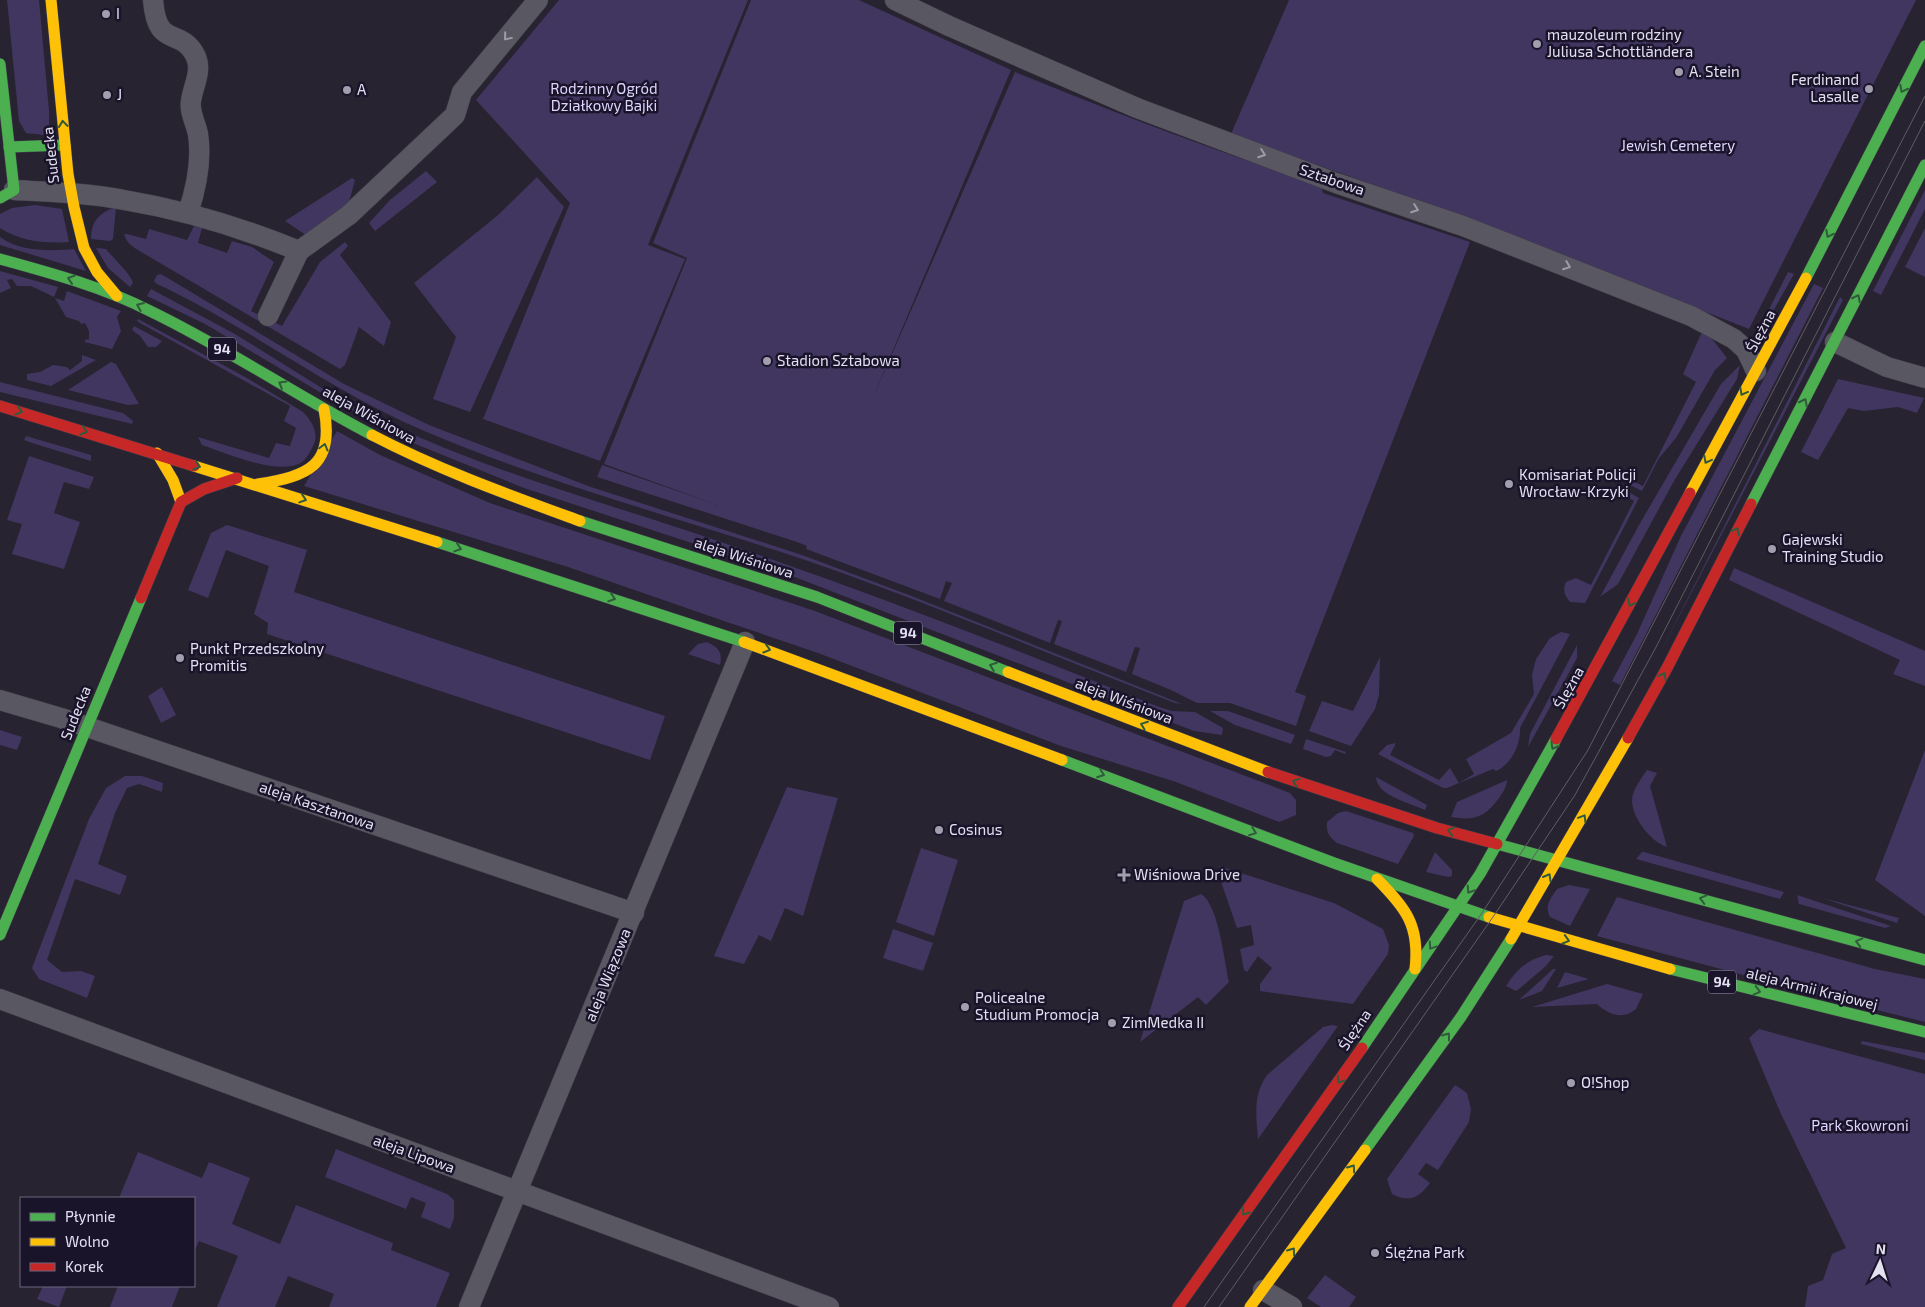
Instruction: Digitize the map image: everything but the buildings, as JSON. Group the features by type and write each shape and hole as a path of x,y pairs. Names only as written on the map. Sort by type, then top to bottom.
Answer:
{"main road":[{"name":"Sudecka","path":"51,0 71,194 83,245 97,272 117,296"},
{"name":"Ślężna","path":"1178,1307 1314,1118 1460,906 1498,844 1593,676 1756,370 1925,46"},
{"path":"0,64 9,148 7,194"},
{"path":"9,148 65,145"},
{"path":"1250,1307 1460,1018 1520,925 1667,668 1925,165"},
{"name":"aleja Wiśniowa","path":"0,259 74,280 117,296 188,329 324,409 412,456 497,491 583,522 817,597 1252,767 1420,822 1498,844"},
{"name":"94","path":"0,406 257,484 745,642 898,696 1377,879 1520,925"},
{"path":"257,484 282,480 307,472 318,463 325,447 327,430 324,409"},
{"path":"157,453 173,480 180,502 204,489 236,478"},
{"name":"Sudecka","path":"0,935 180,502"},
{"name":"94","path":"1498,844 1925,960"},
{"path":"1377,879 1406,910 1414,925 1418,944 1415,969"},
{"name":"aleja Armii Krajowej","path":"1520,925 1578,944 1776,996 1925,1032"}],"street":[{"path":"153,0 154,19 161,29 187,45 197,60 198,69 190,103 198,135 199,155 195,190 188,213"},
{"path":"268,316 299,251 349,215 455,115 462,92 538,0"},
{"name":"Sztabowa","path":"895,0 1119,100 1336,183 1463,226 1691,316 1734,339 1746,350 1756,370"},
{"path":"7,194 71,194 122,199 188,213 299,251"},
{"path":"1835,342 1887,367 1925,378"},
{"name":"aleja Wiązowa","path":"469,1307 519,1191 745,642"},
{"name":"aleja Kasztanowa","path":"0,700 86,727 634,913"},
{"name":"aleja Lipowa","path":"0,999 829,1307"},
{"path":"1263,1290 1292,1307"}],"green space":[{"path":"7,0 39,0 49,111 49,126 43,135 26,133 19,121"},
{"name":"Rodzinny Ogród Działkowy Bajki","path":"559,0 748,0 648,245 685,259 600,461 483,419 570,203 476,100"},
{"path":"751,0 859,0 1011,70 872,400 1015,72 1167,132 1321,185 1323,193 1470,242 1295,692 1306,696 1296,726 1230,703 1197,703 1132,674 1140,648 1135,647 1126,672 1054,644 1062,621 1058,620 1050,643 944,601 952,583 946,581 940,599 806,549 807,546 797,542 597,477 602,465 718,505 604,464 687,258 653,243"},
{"name":"Jewish Cemetery","path":"1289,0 1916,0 1749,329 1464,217 1231,134"},
{"path":"426,171 437,182 375,231 369,223 390,200"},
{"path":"537,177 564,207 470,412 433,399 456,337 414,283 497,216"},
{"path":"352,178 355,180 349,202 344,209 306,235 285,221"},
{"path":"1925,190 1925,209 1881,295 1873,291"},
{"path":"35,205 62,209 69,242 33,241 16,236 0,228 0,214 12,208"},
{"path":"116,207 113,239 110,241 91,239 91,233 97,218"},
{"path":"194,226 202,228 198,243 227,253 232,241 252,247 274,262 251,311 282,326 320,262 345,242 348,246 340,255 391,322 384,346 359,327 345,365 340,369 129,244 124,234 146,239 149,229 187,240"},
{"path":"1925,228 1925,277 1905,267"},
{"path":"0,237 26,248 45,250 74,249 86,271 0,245"},
{"path":"96,248 106,249 126,271 133,283 130,287 108,268"},
{"path":"0,271 58,287 54,297 31,286 17,286 12,279 7,280 11,288 0,293"},
{"path":"1788,272 1794,274 1767,322 1759,329"},
{"path":"161,274 344,384 429,425 591,487 802,555 909,595 1182,704 1175,703 831,569 560,482 429,433 359,399 226,320 157,284 154,281 157,275"},
{"path":"1814,284 1823,288 1620,685 1612,681 1637,634 1681,536"},
{"path":"151,289 235,334 325,390 323,394 205,324 147,296"},
{"path":"67,291 121,311 117,317 121,331 112,349 85,342 85,340 89,339 89,331 85,323 81,324 79,321 66,317 55,298 64,301"},
{"path":"1840,297 1843,300 1655,663"},
{"path":"138,319 247,378 303,412 312,423 316,437 305,459 292,466 280,467 238,458 202,445 198,437 269,458 276,443 290,446 296,428 284,421 290,406 140,323 137,321"},
{"path":"134,326 162,341 156,347 148,347 140,336 132,330"},
{"path":"1701,334 1709,335 1727,358 1715,370 1676,438 1659,458 1642,491 1626,483 1628,479 1643,486 1696,382 1683,374"},
{"path":"82,355 96,360 51,386 27,380 27,374 40,372 53,365 67,367 70,370 82,361"},
{"path":"111,362 116,364 139,404 128,405 68,390"},
{"path":"1740,365 1737,379 1674,481 1618,584 1600,597 1639,525 1721,384"},
{"path":"1838,379 1924,398 1917,413 1898,407 1864,411 1848,408 1818,460 1801,452"},
{"path":"0,382 123,413 133,421 132,424 0,392"},
{"path":"335,396 381,420 477,461 724,543 834,582 997,643 1159,707 1172,711 1195,712 1223,728 1222,735 1194,731 792,576 524,488 413,443 333,400"},
{"path":"337,431 380,455 490,503 815,611 1290,793 1296,800 1296,815 1279,822 1176,782 1061,746 818,653 568,567 304,486"},
{"path":"26,436 91,455 91,461 24,440"},
{"path":"29,456 94,477 89,489 64,482 54,513 80,522 64,569 12,554 22,524 7,520"},
{"path":"1623,489 1639,498 1585,603 1570,602 1564,588 1566,582 1576,578 1591,585 1634,501 1621,493"},
{"path":"227,525 307,550 294,592 665,716 650,760 267,634 268,623 254,614 269,566 226,550 208,598 188,590 211,533"},
{"path":"1734,568 1925,651 1925,686 1893,674 1900,660 1729,580"},
{"path":"1561,632 1570,634 1520,728 1519,741 1514,753 1501,768 1496,771 1493,769 1447,788 1443,788 1378,754 1387,745 1396,743 1390,755 1439,780 1450,768 1459,783 1474,774 1466,759 1511,733 1534,694 1532,675 1536,659 1550,638"},
{"path":"707,642 719,651 721,657 720,665 688,654 698,644"},
{"path":"1577,645 1577,658 1528,747 1530,734"},
{"path":"1380,657 1379,695 1375,709 1351,746 1309,731 1322,701 1353,711"},
{"path":"162,687 176,715 161,723 148,696"},
{"path":"1210,711 1228,711 1295,735 1291,744 1235,725"},
{"path":"0,730 22,737 17,750 0,745"},
{"path":"1306,739 1346,752 1345,754 1335,750 1331,756 1326,757 1303,749"},
{"path":"1925,750 1925,916 1875,880"},
{"path":"1647,770 1657,773 1650,786 1667,847 1660,844 1647,833 1633,809 1633,794"},
{"path":"125,776 142,776 163,783 162,792 139,784 127,788 115,813 98,864 127,876 120,895 75,879 47,960 62,972 81,971 95,976 87,998 39,979 32,968 89,819 106,788"},
{"path":"1376,777 1427,805 1425,810 1388,794 1378,784"},
{"path":"1507,780 1506,787 1489,810 1473,818 1451,817 1457,802"},
{"path":"787,787 838,798 803,916 785,908 771,941 759,935 744,964 714,956"},
{"path":"1346,811 1413,833 1414,836 1398,864 1337,843 1332,839 1327,829 1327,822 1338,813"},
{"path":"921,848 958,860 934,936 896,922"},
{"path":"1435,852 1452,870 1452,876 1448,877 1426,872"},
{"path":"1642,852 1784,892 1780,899 1636,859"},
{"path":"1219,866 1334,903 1383,929 1389,945 1388,954 1353,1004 1260,991 1260,984 1272,968 1258,956 1247,972 1244,970 1240,949 1254,945 1251,925 1237,928 1219,876"},
{"path":"1569,885 1590,889 1570,926 1550,917 1548,913 1549,902 1557,889"},
{"path":"1201,894 1212,909 1216,921 1229,982 1206,1005 1198,997 1140,1042 1184,901"},
{"path":"1797,895 1891,926 1885,928 1799,904"},
{"path":"1617,897 1875,969 1925,979 1925,1022 1597,936"},
{"path":"1822,898 1899,918 1897,923"},
{"path":"893,929 933,943 923,971 883,958"},
{"path":"1546,955 1554,956 1546,966 1519,989 1516,991 1506,986 1523,966"},
{"path":"1553,969 1556,969 1542,991 1519,1000"},
{"path":"1565,972 1589,979 1557,988"},
{"path":"1607,984 1643,994 1636,1009 1626,1014 1616,1015 1606,1011 1597,1004 1532,1007"},
{"path":"1338,1026 1258,1139 1257,1098 1267,1075 1323,1027"},
{"name":"Park Skowroni","path":"1759,1029 1925,1074 1925,1307 1805,1307 1808,1286 1823,1280 1832,1254 1846,1248 1781,1114 1749,1038"},
{"path":"1862,1041 1925,1053 1925,1060 1861,1044"},
{"path":"1455,1085 1467,1093 1471,1109 1469,1122 1438,1170 1426,1163 1418,1174 1430,1183 1422,1192 1409,1198 1398,1197 1392,1194 1387,1179"},
{"path":"336,1149 447,1194 454,1200 454,1218 450,1229 421,1217 426,1203 411,1197 406,1209 325,1177"},
{"path":"138,1152 202,1178 209,1162 250,1178 232,1224 280,1244 296,1205 393,1243 391,1250 450,1273 436,1307 329,1307 334,1294 288,1276 275,1307 217,1307 238,1256 199,1241 195,1250 195,1197 119,1197"},
{"path":"1325,1275 1356,1297 1349,1307 1321,1307 1307,1298"},
{"path":"43,1287 67,1287 59,1307 37,1299"},
{"path":"118,1287 180,1287 172,1307 110,1307"}],"tram line":[{"path":"1204,1307 1482,913 1588,750 1925,96"},
{"path":"1219,1307 1493,917 1575,795 1655,649 1925,121"}],"traffic: fast":[{"path":"1806,278 1925,46"},
{"path":"0,64 14,190 0,198"},
{"path":"9,147 65,145"},
{"path":"1751,504 1925,165"},
{"path":"0,259 76,281 132,302 207,340 372,435"},
{"path":"580,521 817,597 1008,672"},
{"path":"437,542 744,642"},
{"path":"0,935 141,598"},
{"path":"1362,1048 1480,874 1556,739"},
{"path":"1062,760 1334,863 1489,917"},
{"path":"1497,844 1925,960"},
{"path":"1365,1150 1461,1017 1511,939"},
{"path":"1670,969 1925,1032"}],"traffic: slow":[{"path":"51,0 68,174 74,207 84,248 97,272 117,296"},
{"path":"1690,493 1806,278"},
{"path":"258,484 291,477 304,472 314,465 321,456 325,444 324,409"},
{"path":"372,435 449,471 580,521"},
{"path":"157,453 173,480 181,502"},
{"path":"194,466 437,542"},
{"path":"744,642 1062,760"},
{"path":"1008,672 1268,772"},
{"path":"1511,939 1628,738"},
{"path":"1377,879 1396,899 1409,919 1415,941 1415,969"},
{"path":"1489,917 1670,969"},
{"path":"1250,1307 1365,1150"}],"traffic: jam":[{"path":"0,406 194,466"},
{"path":"141,598 181,502 204,489 237,478"},
{"path":"1556,739 1690,493"},
{"path":"1628,738 1667,668 1751,504"},
{"path":"1268,772 1437,828 1497,844"},
{"path":"1178,1307 1362,1048"}],"place":[{"name":"I","path":"106,14"},
{"name":"mauzoleum rodziny Juliusa Schottländera","path":"1537,44"},
{"name":"A. Stein","path":"1679,72"},
{"name":"Ferdinand Lasalle","path":"1869,89"},
{"name":"A","path":"347,90"},
{"name":"J","path":"107,95"},
{"name":"Stadion Sztabowa","path":"767,361"},
{"name":"Komisariat Policji Wrocław-Krzyki","path":"1509,484"},
{"name":"Gajewski Training Studio","path":"1772,549"},
{"name":"Punkt Przedszkolny Promitis","path":"180,658"},
{"name":"Cosinus","path":"939,830"},
{"name":"Wiśniowa Drive","path":"1124,875"},
{"name":"Policealne Studium Promocja","path":"965,1007"},
{"name":"ZimMedka II","path":"1112,1023"},
{"name":"O!Shop","path":"1571,1083"},
{"name":"Ślężna Park","path":"1375,1253"}]}
